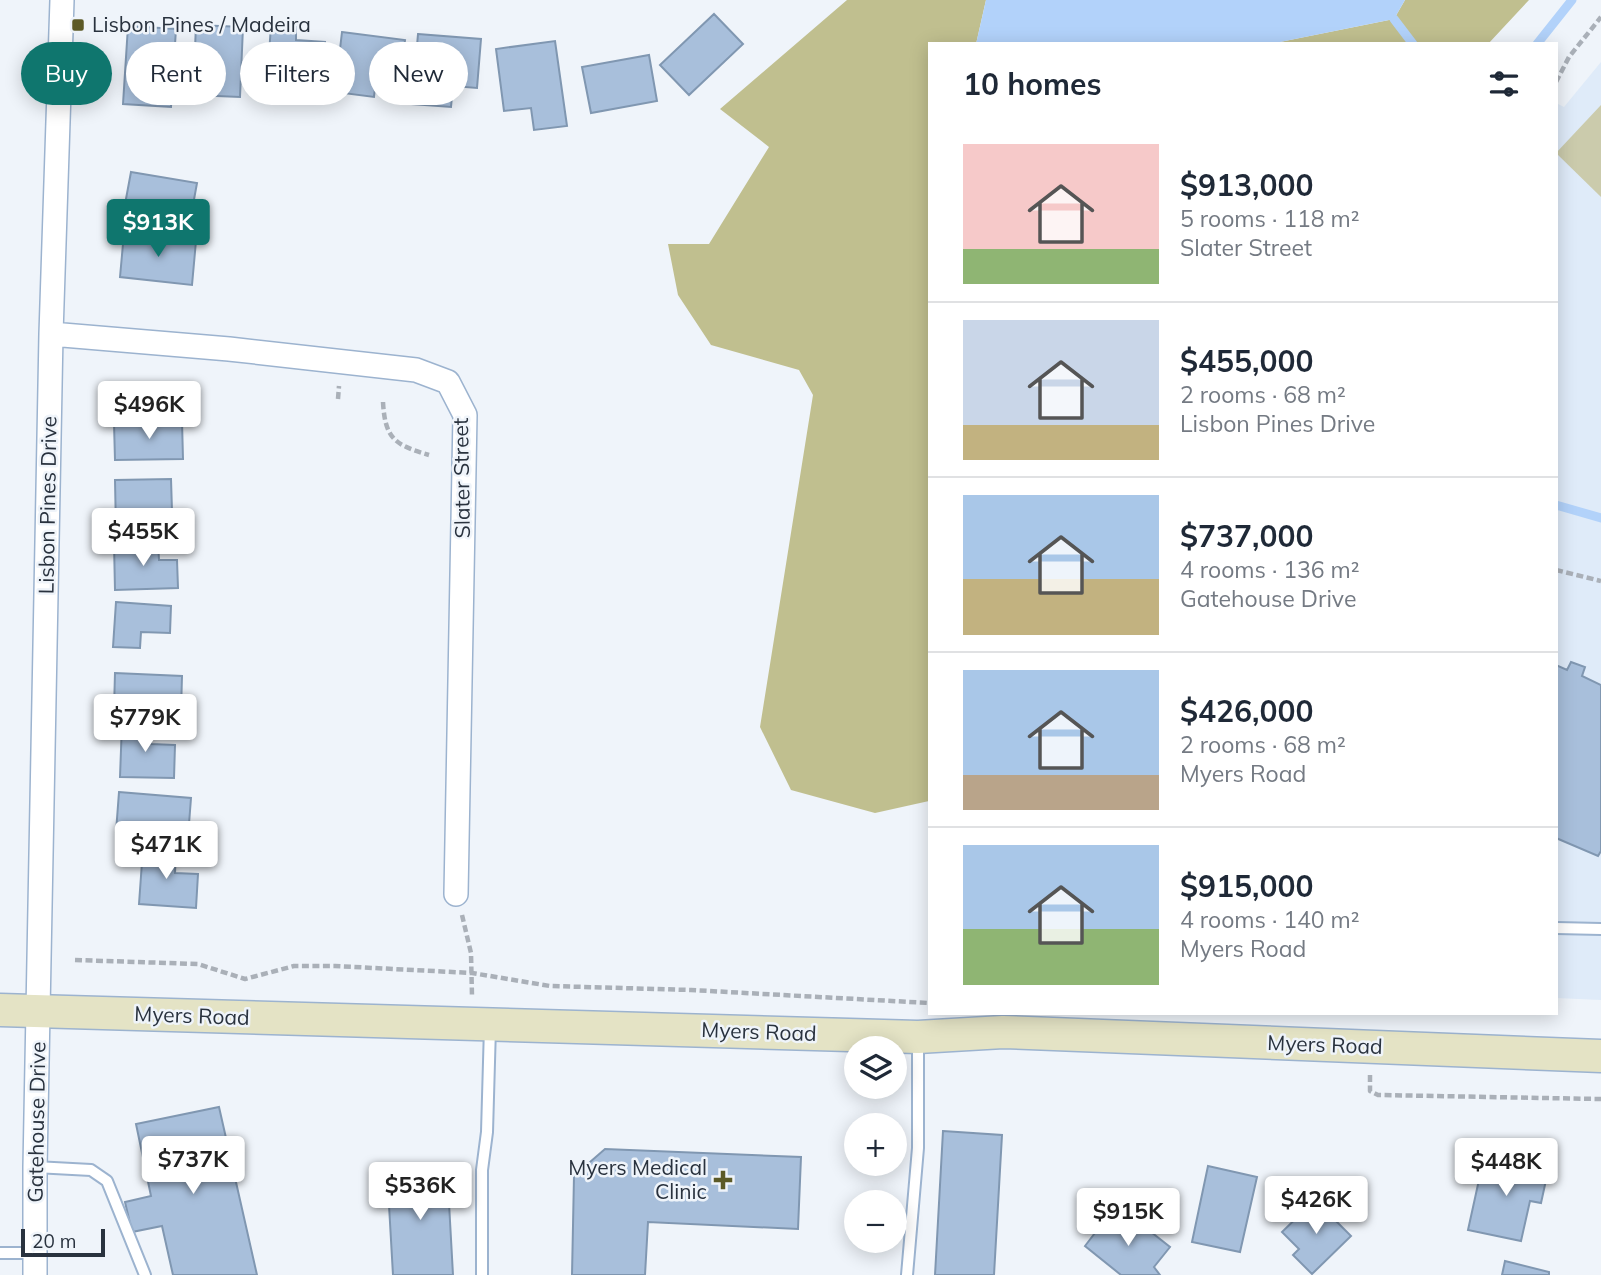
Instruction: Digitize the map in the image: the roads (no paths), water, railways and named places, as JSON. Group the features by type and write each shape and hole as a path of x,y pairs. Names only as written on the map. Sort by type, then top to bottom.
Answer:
{"main road":[{"name":"Myers Road","path":"0,1010 918,1037 1003,1032 1601,1056"}],"street":[{"name":"Lisbon Pines Drive","path":"39,1011 51,334 62,0"},
{"name":"Slater Street","path":"51,334 229,349 416,370 448,382 465,415 456,894"},
{"name":"Gatehouse Drive","path":"35,1264 39,1011"}],"lane":[{"path":"1558,928 1601,929"},
{"path":"481,1024 487,1132 482,1170 482,1275"},
{"path":"907,1275 918,1148 918,1037"},
{"path":"35,1167 91,1170 107,1181 145,1275"},
{"path":"0,1253 35,1264"}],"water":[{"path":"986,0 1405,0 1394,19 1280,42 976,42"}],"waterway":[{"path":"1539,42 1572,0"},
{"path":"1394,19 1411,42"},
{"path":"1558,506 1601,518"}],"place":[{"name":"Lisbon Pines / Madeira","path":"78,25"},
{"name":"Myers Medical Clinic","path":"723,1180"}]}
